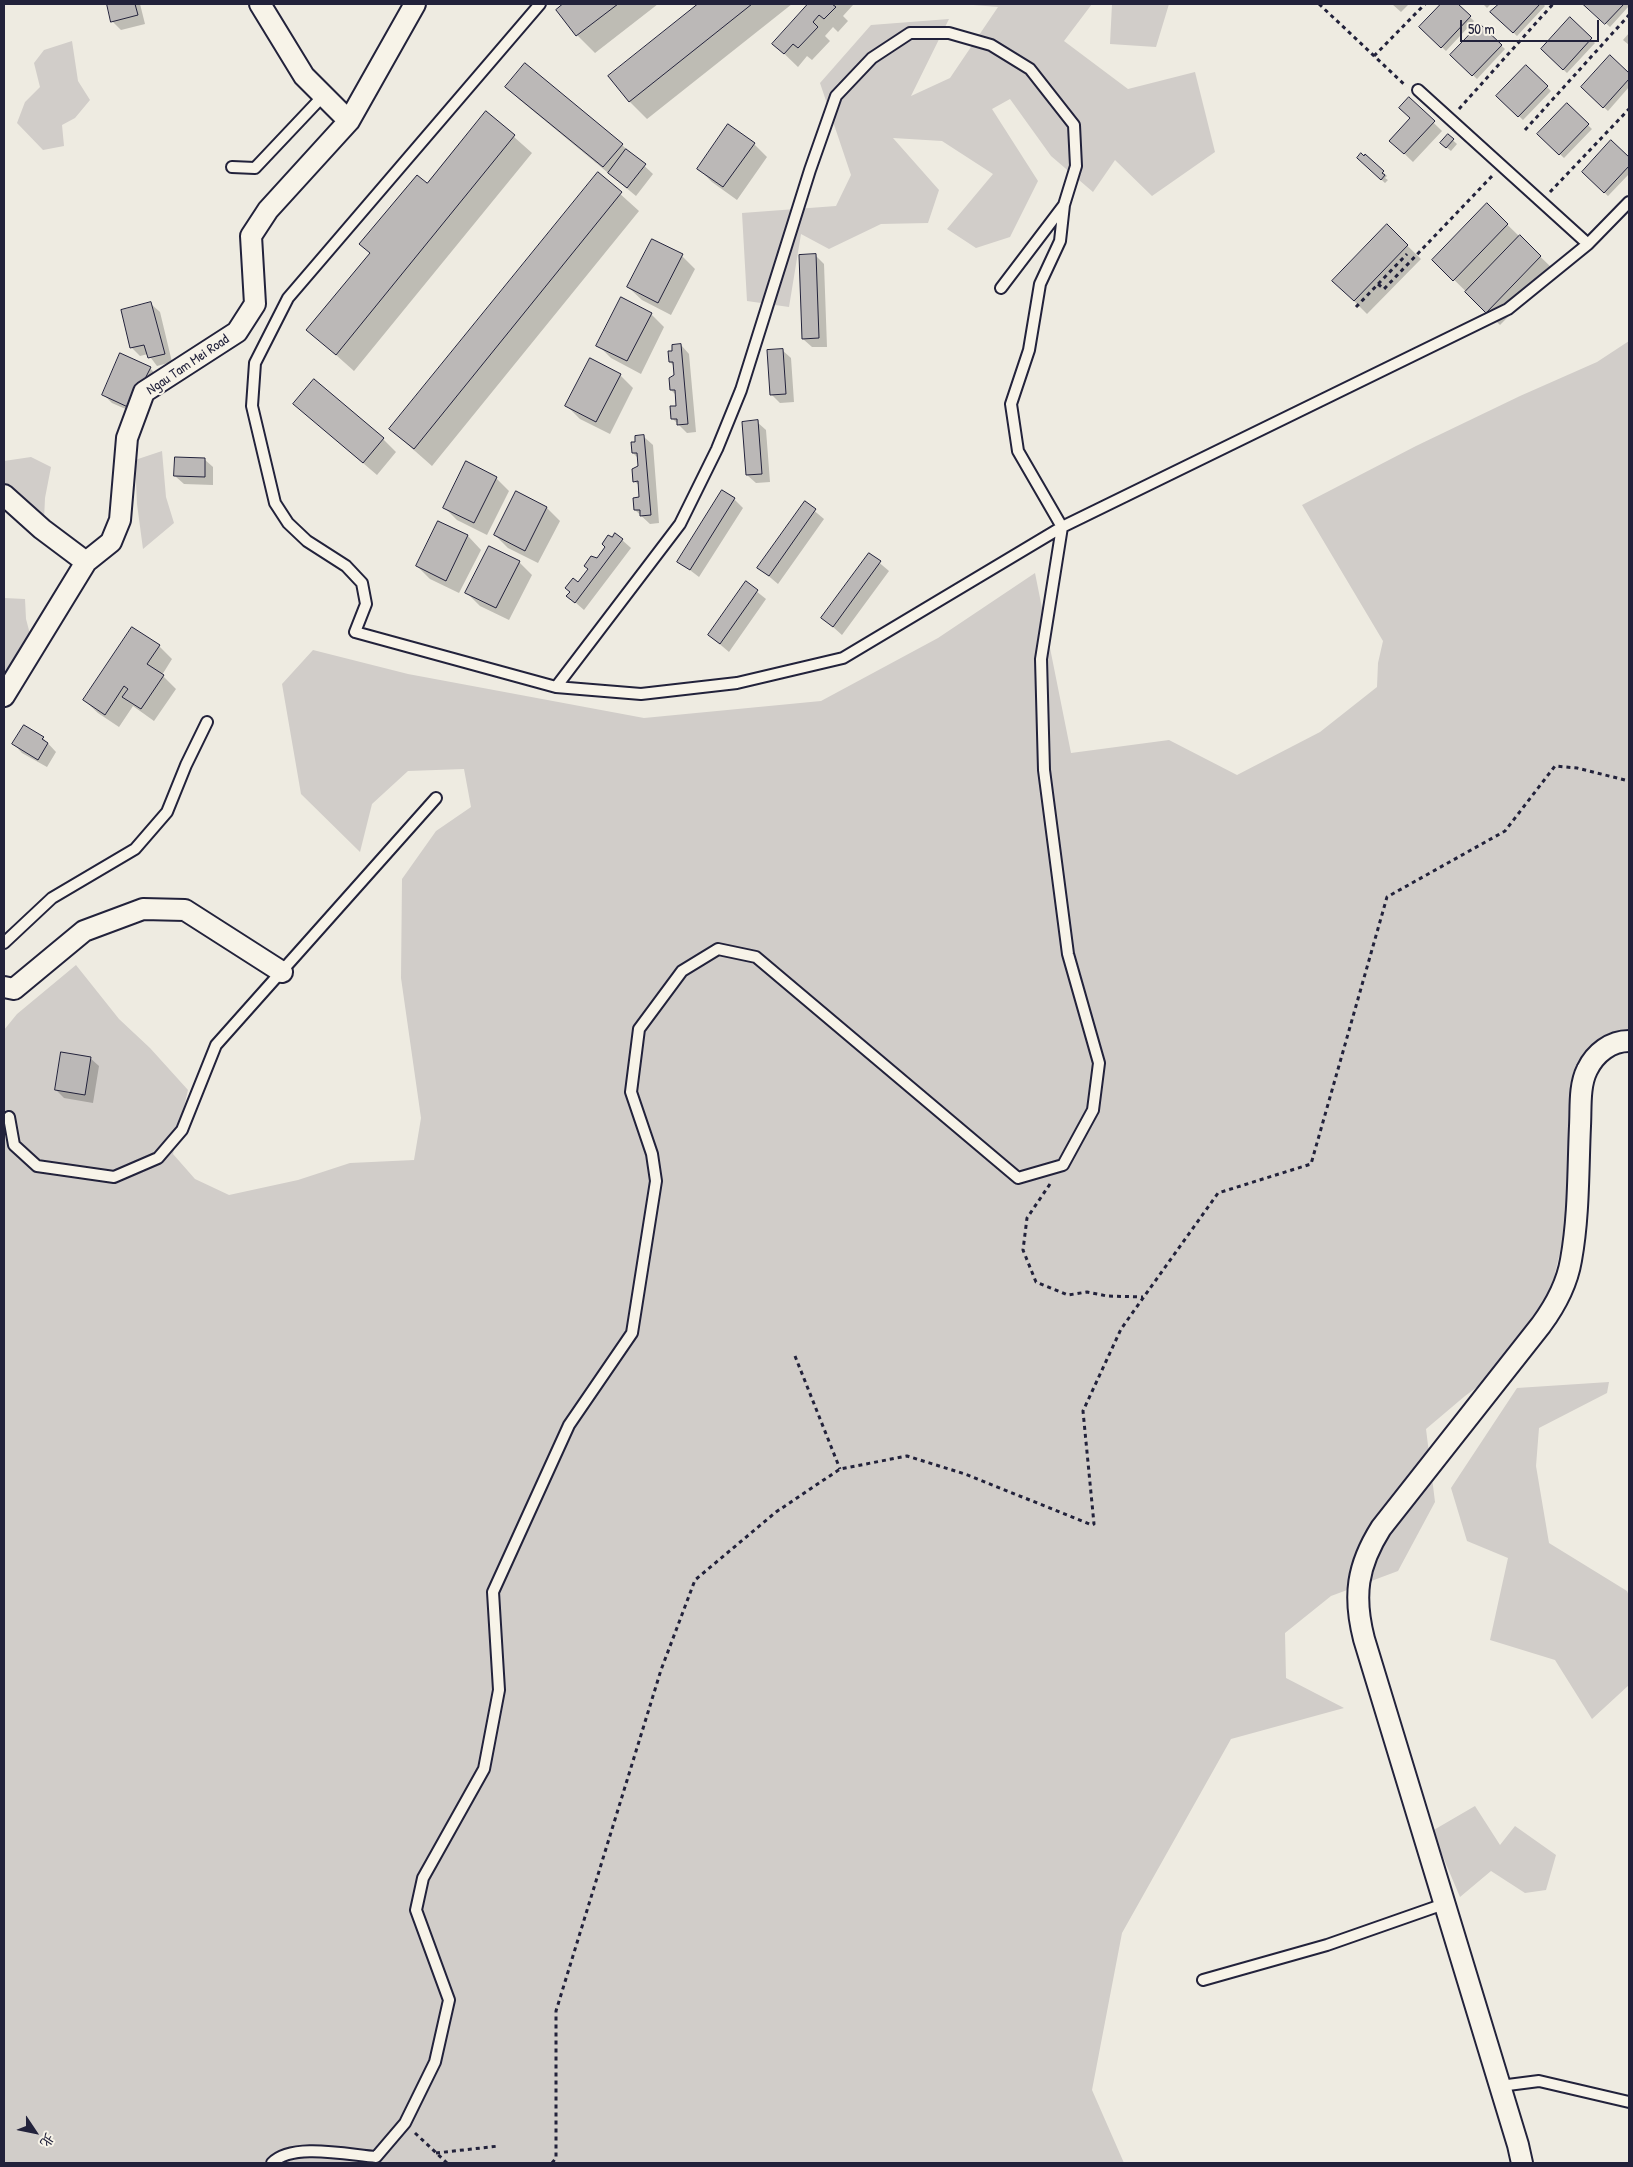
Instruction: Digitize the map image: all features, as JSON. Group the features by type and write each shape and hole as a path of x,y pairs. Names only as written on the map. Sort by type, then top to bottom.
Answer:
{"street":[{"path":"260,4 304,76 349,122"},
{"name":"Ngau Tam Mei Road","path":"4,696 86,562 110,542 120,520 127,438 144,392 237,332 255,304 251,236 268,210 349,122 416,4"},
{"path":"4,495 42,529 86,562"},
{"path":"4,987 14,989 84,931 143,909 185,910 282,972"},
{"path":"1522,2163 1364,1639 1358,1606 1360,1572 1367,1552 1381,1528 1541,1325 1558,1300 1568,1274 1573,1249 1581,1104 1585,1075 1603,1050 1617,1042 1629,1041"}],"lane":[{"path":"540,4 288,298 255,363 252,406 275,503 288,523 307,542 346,566 362,583 366,604 354,632 556,687 641,694 737,684 844,658 1062,527 1508,310 1588,244 1629,202"},
{"path":"272,2163 279,2156 307,2151 376,2157 405,2123 435,2062 449,2000 416,1910 424,1878 484,1769 499,1690 493,1592 569,1425 632,1333 656,1181 652,1154 631,1092 640,1029 682,971 718,949 756,957 1018,1178 1063,1165 1093,1110 1099,1063 1068,954 1044,770 1042,659 1062,527 1018,451 1011,404 1029,350 1040,284 1060,241 1064,205 1076,166 1074,125 1030,69 991,44 949,33 910,33 872,58 836,96 810,170 741,390 716,449 680,524 556,687"},
{"path":"1418,90 1588,244"},
{"path":"232,167 255,168 323,96"},
{"path":"1001,288 1064,205"},
{"path":"4,942 52,898 135,849 168,812 186,765 207,722"},
{"path":"9,1116 14,1145 37,1166 114,1177 158,1158 182,1130 216,1045 436,798"},
{"path":"1203,1980 1326,1945 1444,1904"},
{"path":"1500,2086 1538,2081 1629,2102"}],"path":[{"path":"1318,4 1407,88 1418,90"},
{"path":"1374,56 1425,4"},
{"path":"1450,119 1553,4"},
{"path":"1525,130 1629,15"},
{"path":"1541,202 1629,110"},
{"path":"1378,284 1384,289 1397,277 1502,166"},
{"path":"1356,306 1407,254"},
{"path":"1391,271 1397,277"},
{"path":"552,2163 556,2158 556,2011 661,1670 695,1580 776,1512 840,1468 907,1456 965,1474 1092,1525 1094,1524 1083,1411 1120,1329 1218,1192 1311,1164 1387,898 1505,831 1555,766 1577,768 1629,781"},
{"path":"1063,1165 1027,1218 1023,1250 1036,1282 1068,1295 1088,1292 1107,1296 1143,1297"},
{"path":"795,1356 840,1468"},
{"path":"405,2123 447,2163"},
{"path":"436,2153 499,2146"}],"shaded area":[{"path":"961,4 1092,4 1064,41 1128,89 1195,72 1215,152 1152,196 1115,160 1093,192 1051,156 1010,99 992,109 1038,181 1010,237 976,248 947,229 993,174 942,141 893,138 939,190 928,223 881,224 829,249 801,234 789,307 747,301 742,213 836,206 851,175 820,83 871,25 949,19 911,96 950,78 998,7"},
{"path":"1112,4 1169,4 1156,47 1110,44"},
{"path":"72,41 78,81 90,100 75,118 62,125 64,146 43,150 17,123 25,102 40,87 34,63 44,50"},
{"path":"1629,341 1629,1032 1579,1078 1565,1231 1548,1303 1504,1367 1465,1396 1426,1429 1435,1502 1398,1571 1331,1596 1285,1633 1286,1678 1344,1708 1231,1739 1122,1933 1092,2090 1124,2163 4,2163 4,1030 17,1014 76,965 119,1019 150,1048 188,1090 173,1154 195,1179 229,1195 298,1180 350,1163 414,1160 421,1118 401,978 402,879 436,831 471,807 464,769 408,771 372,804 360,852 301,794 282,684 313,650 408,674 644,718 821,701 938,638 1035,573 1071,753 1169,740 1237,775 1320,732 1377,687 1378,663 1383,641 1302,505 1416,446 1520,396 1597,362"},
{"path":"162,451 166,497 174,523 143,549 137,504 135,460"},
{"path":"31,457 51,467 45,498 44,520 4,488 4,461"},
{"path":"4,598 25,599 26,619 30,634 9,700 4,699"},
{"path":"1609,1382 1607,1393 1539,1428 1536,1466 1549,1543 1627,1591 1629,1596 1629,1685 1592,1719 1555,1660 1490,1640 1508,1558 1467,1541 1451,1488 1517,1388"},
{"path":"1475,1806 1500,1845 1515,1826 1556,1855 1546,1890 1525,1893 1491,1871 1460,1897 1432,1831"}],"building":[{"path":"107,4 135,4 138,15 111,22"},
{"path":"563,4 618,4 576,36 556,10"},
{"path":"698,4 752,4 629,102 608,76"},
{"path":"808,4 832,4 836,7 824,19 819,15 813,22 818,27 798,48 793,44 784,54 772,44"},
{"path":"1441,4 1458,4 1471,16 1441,48 1419,27"},
{"path":"1499,4 1540,4 1513,33 1490,12"},
{"path":"1583,4 1624,4 1605,24"},
{"path":"1570,17 1592,38 1563,70 1541,49"},
{"path":"1480,24 1502,45 1472,76 1450,55"},
{"path":"1610,55 1629,73 1629,79 1603,108 1581,87"},
{"path":"525,63 623,144 603,167 505,87"},
{"path":"1526,65 1548,86 1518,117 1496,96"},
{"path":"1409,97 1435,121 1404,154 1389,141 1410,118 1399,108"},
{"path":"1567,103 1589,124 1559,155 1537,134"},
{"path":"486,111 515,135 336,355 306,330 370,253 359,244 417,175 427,183"},
{"path":"728,124 755,143 723,187 697,169"},
{"path":"1448,134 1454,139 1446,148 1440,143"},
{"path":"1611,140 1629,157 1629,166 1604,193 1582,172"},
{"path":"626,149 646,164 627,188 608,173"},
{"path":"1361,153 1364,156 1365,154 1384,171 1382,173 1385,175 1381,180 1357,158"},
{"path":"598,172 622,192 414,449 389,429"},
{"path":"1487,203 1508,224 1453,281 1432,260"},
{"path":"1387,224 1408,245 1354,301 1332,281"},
{"path":"1520,235 1541,256 1486,313 1465,292"},
{"path":"652,239 683,254 658,303 627,287"},
{"path":"816,254 819,338 802,339 799,255"},
{"path":"621,297 652,313 627,361 596,346"},
{"path":"151,302 165,354 148,358 144,345 130,348 121,310"},
{"path":"681,344 688,424 677,425 677,419 671,419 670,406 676,406 675,390 670,390 669,378 674,375 673,362 669,362 668,351 672,351 672,345"},
{"path":"783,349 786,394 770,395 767,350"},
{"path":"120,353 151,367 130,408 102,395"},
{"path":"590,358 621,374 596,422 565,406"},
{"path":"314,379 384,438 363,463 293,404"},
{"path":"758,420 762,474 746,475 742,422"},
{"path":"644,435 651,515 640,516 640,510 634,510 633,498 639,497 638,481 633,482 632,469 638,466 637,453 632,453 631,442 635,442 635,436"},
{"path":"175,457 205,458 205,477 174,476"},
{"path":"466,461 497,477 474,523 443,508"},
{"path":"722,490 735,498 690,570 677,562"},
{"path":"516,491 547,507 525,551 494,535"},
{"path":"805,501 816,509 769,576 757,568"},
{"path":"438,521 468,535 446,581 416,566"},
{"path":"615,533 623,539 575,603 566,596 570,592 565,588 573,578 578,582 588,569 584,566 591,556 597,558 605,547 602,544 608,535 612,537"},
{"path":"489,546 520,561 496,608 465,593"},
{"path":"869,553 881,561 833,627 821,618"},
{"path":"746,581 758,590 720,644 708,635"},
{"path":"132,627 160,645 147,664 164,675 141,709 122,697 128,689 124,686 105,715 83,700"},
{"path":"24,725 44,737 42,739 48,743 38,760 12,744"},
{"path":"61,1052 91,1057 85,1095 55,1090"}]}
